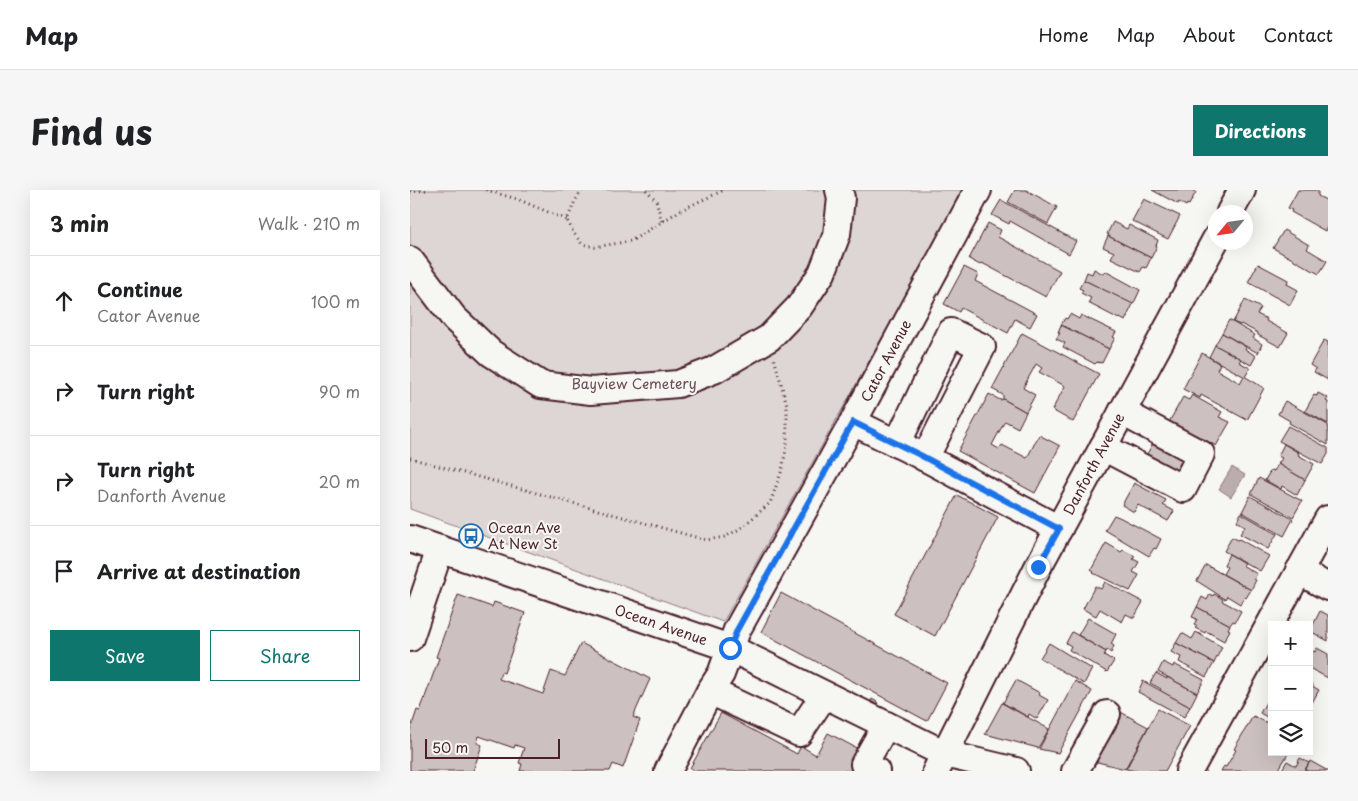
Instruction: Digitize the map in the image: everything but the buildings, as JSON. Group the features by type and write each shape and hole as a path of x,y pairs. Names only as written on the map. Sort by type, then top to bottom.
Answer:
{"street":[{"name":"Cator Avenue","path":"668,771 710,691 721,674 737,630 853,422 978,190"},
{"path":"1234,205 1242,190"},
{"path":"410,260 454,318 491,353 541,385 591,391 678,384 714,370 769,338 799,307 822,273 837,234 842,193"},
{"name":"Danforth Avenue","path":"940,763 1034,576 1210,250"},
{"path":"897,444 952,332 982,347 926,458"},
{"path":"1103,447 1183,489 1201,454 1122,412"},
{"path":"853,422 926,458 1059,529"},
{"path":"1189,771 1328,519"},
{"name":"Ocean Avenue","path":"410,539 730,648 886,725 940,763 1016,771"},
{"path":"410,638 440,549"},
{"path":"1299,571 1328,586"},
{"path":"710,691 800,733 824,694"},
{"path":"1075,771 1106,714"},
{"path":"876,771 864,764 886,725"}],"path":[{"path":"410,192 426,190"},
{"path":"486,190 517,199 567,220 582,244 596,247 632,241 681,210 724,190"},
{"path":"567,220 582,190"},
{"path":"646,190 656,200 662,222"},
{"path":"410,458 706,540 725,537 741,528 770,503 782,470 787,445 787,405 769,338"}],"green space":[{"name":"Bayview Cemetery","path":"410,190 965,190 723,622 410,509"}],"shaded area":[{"path":"1232,467 1245,475 1231,497 1219,489"}],"place":[{"name":"Ocean Ave At New St","path":"471,536"}],"route":[{"path":"730,648 737,630 853,422 920,455 1059,529 1038,567"}]}
